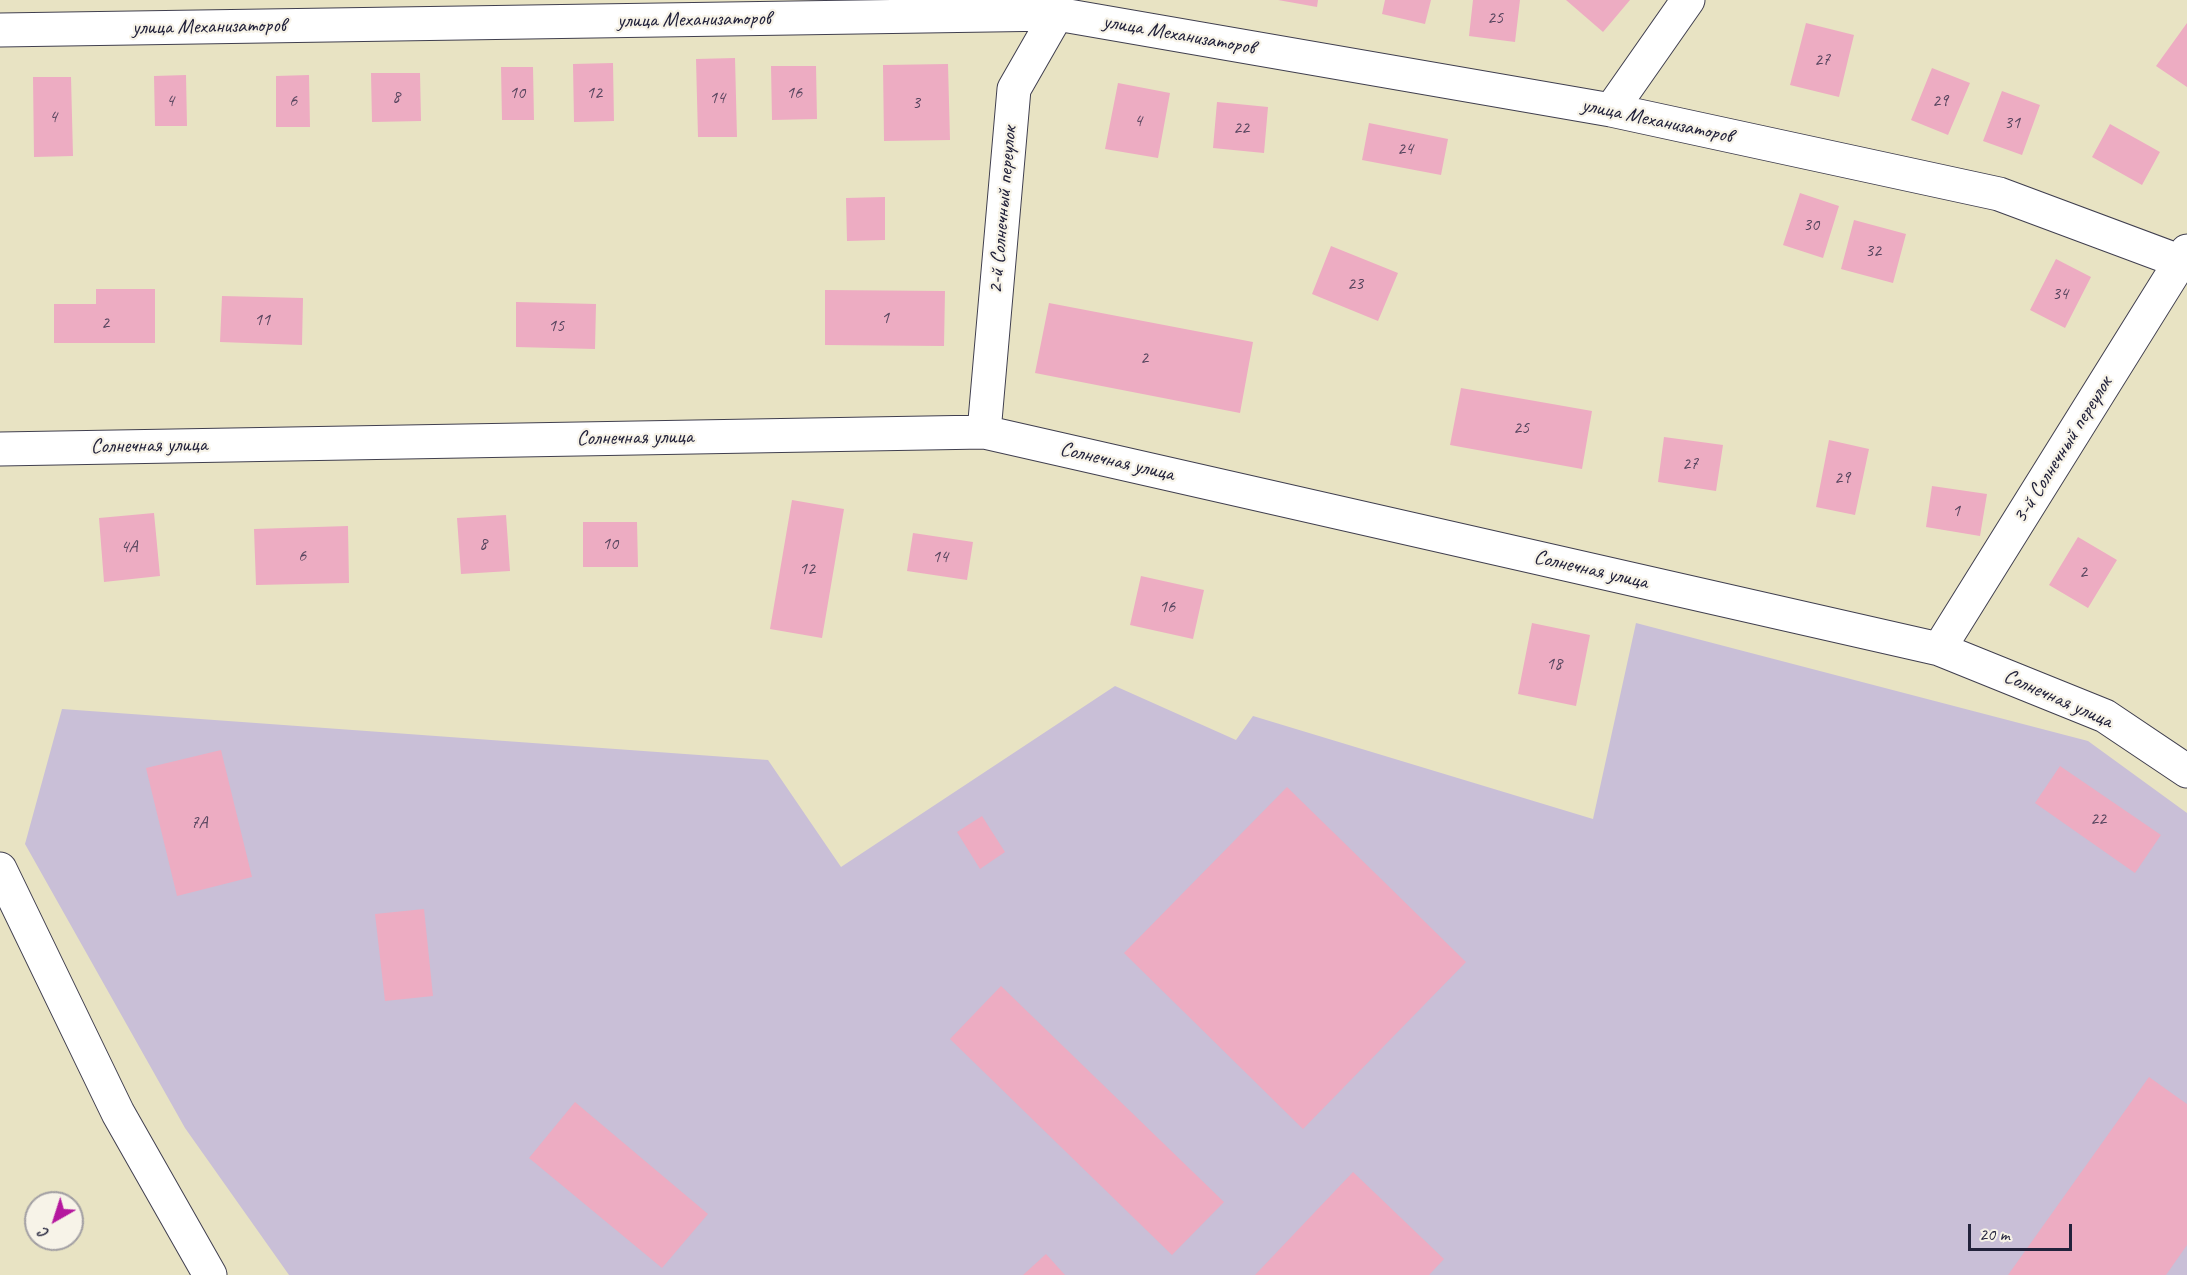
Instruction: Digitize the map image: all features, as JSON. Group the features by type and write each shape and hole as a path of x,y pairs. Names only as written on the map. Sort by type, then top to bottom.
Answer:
{"street":[{"path":"1611,110 1688,0"},
{"name":"улица Механизаторов","path":"0,30 1057,7 1611,110 1999,194 2184,259"},
{"name":"2-й Солнечный переулок","path":"984,432 1014,88 1057,7"},
{"name":"3-й Солнечный переулок","path":"1939,649 2184,259"},
{"name":"Солнечная улица","path":"0,449 984,432 1939,649 2105,716 2187,771"},
{"path":"0,869 118,1113 210,1275"}],"shaded area":[{"path":"1636,623 2088,741 2187,813 2187,1275 289,1275 185,1128 25,844 62,709 768,760 841,867 1115,686 1236,740 1253,716 1593,819"}],"building":[{"path":"1278,0 1318,0 1317,7"},
{"path":"1385,0 1431,0 1425,24 1382,14"},
{"path":"1473,0 1520,0 1515,42 1469,36"},
{"path":"1566,0 1630,0 1603,32"},
{"path":"1806,23 1854,35 1839,97 1790,85"},
{"path":"2187,23 2187,87 2156,66"},
{"path":"735,58 737,137 698,137 696,59"},
{"path":"613,63 614,121 574,122 573,64"},
{"path":"948,64 950,140 884,141 883,65"},
{"path":"771,66 816,66 817,119 772,120"},
{"path":"501,67 533,67 534,120 502,120"},
{"path":"1932,68 1970,83 1948,135 1911,120"},
{"path":"371,73 420,73 421,121 372,122"},
{"path":"186,75 187,126 155,126 154,76"},
{"path":"309,75 310,127 276,127 276,76"},
{"path":"33,77 71,77 73,156 34,157"},
{"path":"1118,83 1170,93 1158,158 1105,149"},
{"path":"2002,91 2040,105 2022,155 1983,141"},
{"path":"1217,102 1268,107 1264,153 1213,148"},
{"path":"1369,123 1448,139 1441,175 1362,160"},
{"path":"2110,124 2160,152 2142,185 2092,157"},
{"path":"1800,193 1839,206 1823,258 1783,245"},
{"path":"885,197 885,240 847,241 846,198"},
{"path":"1854,220 1906,234 1893,283 1841,269"},
{"path":"1331,246 1398,273 1378,321 1312,294"},
{"path":"2056,259 2091,277 2065,328 2030,310"},
{"path":"96,289 155,289 155,343 54,343 54,304 96,304"},
{"path":"825,290 945,291 944,346 825,345"},
{"path":"222,296 303,298 302,345 220,342"},
{"path":"516,302 596,304 595,349 516,347"},
{"path":"1049,303 1253,342 1240,413 1035,373"},
{"path":"1461,388 1592,411 1582,469 1450,445"},
{"path":"1664,437 1723,445 1716,491 1658,482"},
{"path":"1829,440 1869,449 1855,515 1816,507"},
{"path":"1932,486 1987,494 1980,536 1926,527"},
{"path":"792,500 844,509 822,638 770,629"},
{"path":"154,513 160,576 104,582 99,518"},
{"path":"506,515 510,571 461,574 457,518"},
{"path":"583,522 637,522 638,567 583,567"},
{"path":"348,526 349,583 256,585 254,529"},
{"path":"913,533 973,542 967,580 907,571"},
{"path":"2078,537 2117,560 2088,608 2049,585"},
{"path":"1141,576 1204,590 1193,639 1130,625"},
{"path":"1532,623 1590,635 1576,706 1518,694"},
{"path":"221,750 252,877 177,896 146,768"},
{"path":"2060,766 2161,835 2135,873 2035,803"},
{"path":"1287,787 1466,962 1303,1129 1124,953"},
{"path":"982,816 1005,852 980,869 957,832"},
{"path":"424,909 433,996 385,1001 375,914"},
{"path":"1001,986 1224,1202 1172,1255 950,1039"},
{"path":"2149,1077 2187,1104 2187,1245 2166,1275 2008,1275"},
{"path":"575,1102 708,1214 662,1268 529,1158"},
{"path":"1353,1172 1444,1259 1429,1275 1255,1275"},
{"path":"1046,1254 1065,1275 1023,1275"}]}
